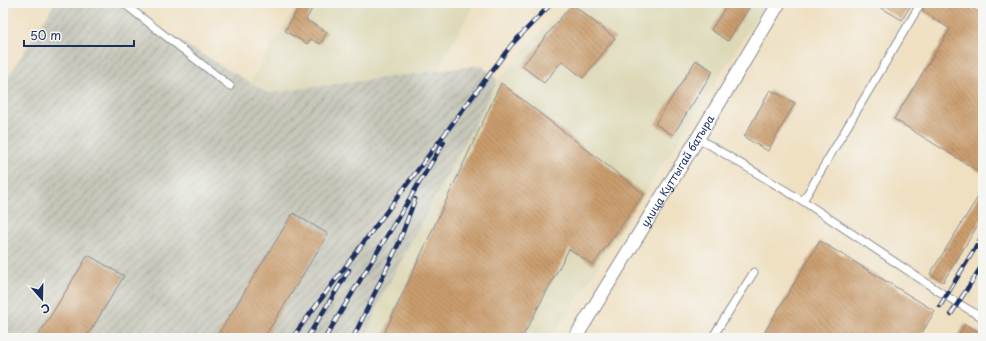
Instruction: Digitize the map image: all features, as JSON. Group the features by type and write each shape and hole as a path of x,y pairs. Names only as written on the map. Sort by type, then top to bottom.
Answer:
{"street":[{"name":"улица Куттыгай батыра","path":"575,338 779,3"}],"lane":[{"path":"123,3 230,86"},
{"path":"803,201 921,3"},
{"path":"698,138 803,201 946,296 983,318"},
{"path":"712,338 754,272"}],"shaded area":[{"path":"55,3 115,3 268,93 481,65 498,80 380,300 366,338 3,338 3,85"},
{"path":"298,3 475,3 437,71 268,93 250,82"},
{"path":"572,3 766,3 552,338 365,338 380,300 498,80 543,30"}],"building":[{"path":"301,3 315,3 306,20 327,32 320,44 311,39 307,44 285,31"},
{"path":"728,3 752,3 728,41 711,30"},
{"path":"873,3 915,3 913,6 911,5 902,20"},
{"path":"926,3 963,3 983,15 983,174 894,119 950,29 922,11"},
{"path":"572,4 615,38 583,78 562,61 544,83 522,66"},
{"path":"696,60 713,71 673,135 655,124"},
{"path":"501,83 644,194 593,265 569,249 522,338 382,338"},
{"path":"770,90 795,103 768,151 744,137"},
{"path":"983,189 983,217 943,282 930,274"},
{"path":"293,213 328,234 264,338 216,338"},
{"path":"820,241 935,311 919,338 761,338"},
{"path":"88,255 124,276 86,338 37,338"},
{"path":"965,324 983,335 983,338 957,338"}],"railway":[{"path":"292,338 512,44 552,3"},
{"path":"325,338 444,142"},
{"path":"353,338 398,245 415,199"},
{"path":"940,306 983,235"},
{"path":"951,314 983,264"},
{"path":"307,338 349,270"}]}
